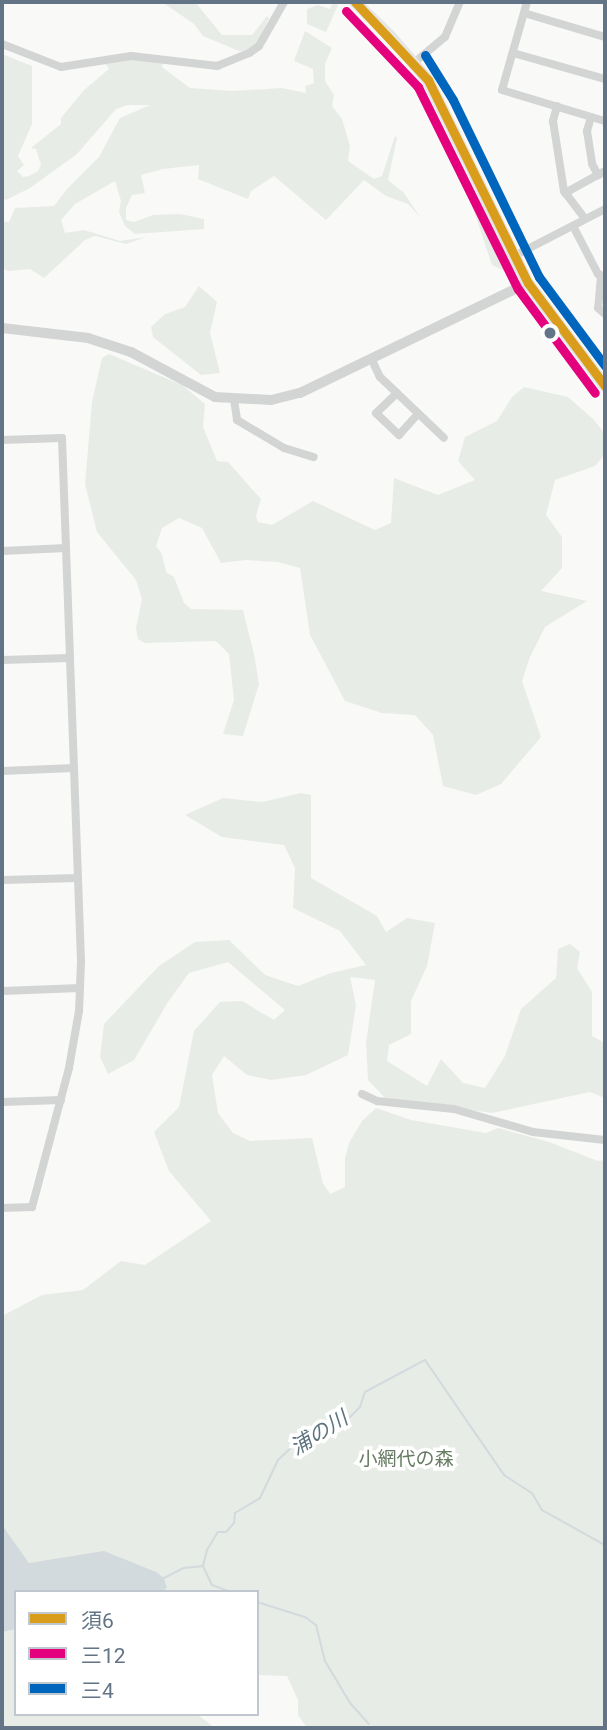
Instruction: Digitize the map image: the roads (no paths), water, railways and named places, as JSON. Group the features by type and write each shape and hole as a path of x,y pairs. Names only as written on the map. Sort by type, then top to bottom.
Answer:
{"highway":[{"path":"355,2 415,62 442,105 528,283 605,386"}],"street":[{"path":"2,44 61,67 131,56 217,66 259,46 273,15 284,2"},
{"path":"415,62 445,37 460,2"},
{"path":"527,2 502,90 605,121"},
{"path":"524,13 605,37"},
{"path":"513,53 605,79"},
{"path":"557,106 553,121 565,193 586,219"},
{"path":"565,193 602,173 592,164 587,131 591,117"},
{"path":"514,256 605,209"},
{"path":"572,226 603,276 598,308 605,314"},
{"path":"2,328 97,340 131,352 199,391 234,400 286,398 528,283"},
{"path":"372,358 380,377 444,438"},
{"path":"397,393 376,413 399,435 418,414"},
{"path":"234,400 237,420 284,448 314,457"},
{"path":"2,440 62,438 80,988 76,1031 61,1100 32,1207 2,1208"},
{"path":"2,551 66,548"},
{"path":"2,660 70,658"},
{"path":"2,771 74,768"},
{"path":"2,880 78,878"},
{"path":"2,991 80,988"},
{"path":"362,1094 377,1101 454,1110 533,1132 605,1140"},
{"path":"2,1102 61,1100"}],"waterway":[{"name":"浦の川","path":"164,1578 184,1568 203,1566 207,1550 218,1532 226,1532 234,1523 235,1513 260,1498 278,1460 295,1444 349,1418 360,1407 365,1392 425,1360 504,1475 532,1493 542,1510 605,1545"},
{"path":"203,1566 212,1585 226,1590"},
{"path":"259,1603 305,1617 316,1625 325,1661 350,1703 369,1724"}],"park label":[{"name":"小網代の森","path":"406,1459"}]}
